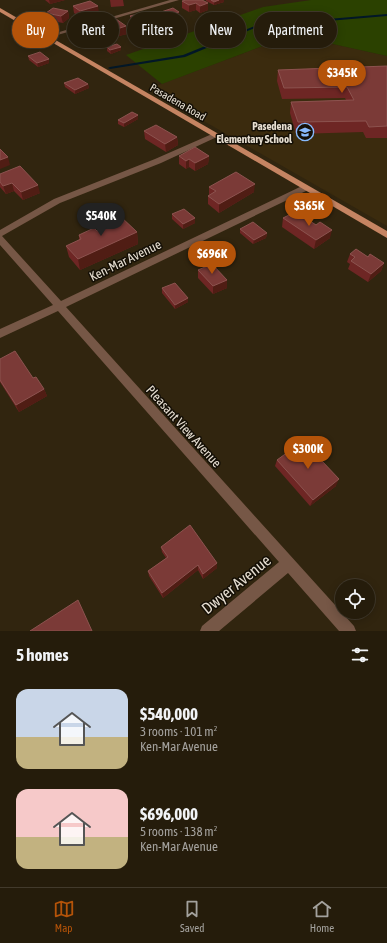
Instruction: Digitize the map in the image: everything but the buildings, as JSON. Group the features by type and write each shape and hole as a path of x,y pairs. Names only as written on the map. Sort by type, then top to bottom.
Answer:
{"main road":[{"name":"Pasadena Road","path":"0,10 12,17"},
{"name":"Pasadena Road","path":"59,45 387,235"}],"street":[{"path":"150,0 159,5"},
{"path":"59,33 176,0"},
{"path":"0,234 57,201 158,161 215,136"},
{"name":"Ken-Mar Avenue","path":"0,334 305,188"},
{"name":"Pleasant View Avenue","path":"0,239 349,631"},
{"name":"Dwyer Avenue","path":"206,631 288,564"}],"shaded area":[{"name":"Pasedena Elementary School","path":"337,45 387,56 387,226 148,89 257,48 337,48"}],"green space":[{"path":"311,0 387,0 387,56 337,45 337,12 254,12 254,48 258,48 162,84 126,55 146,48 187,48 187,34 195,31 195,48 246,48 246,13 263,7"}],"waterway":[{"path":"110,68 184,56 257,26 387,15"}],"place":[{"name":"Pasedena Elementary School","path":"305,132"}]}
